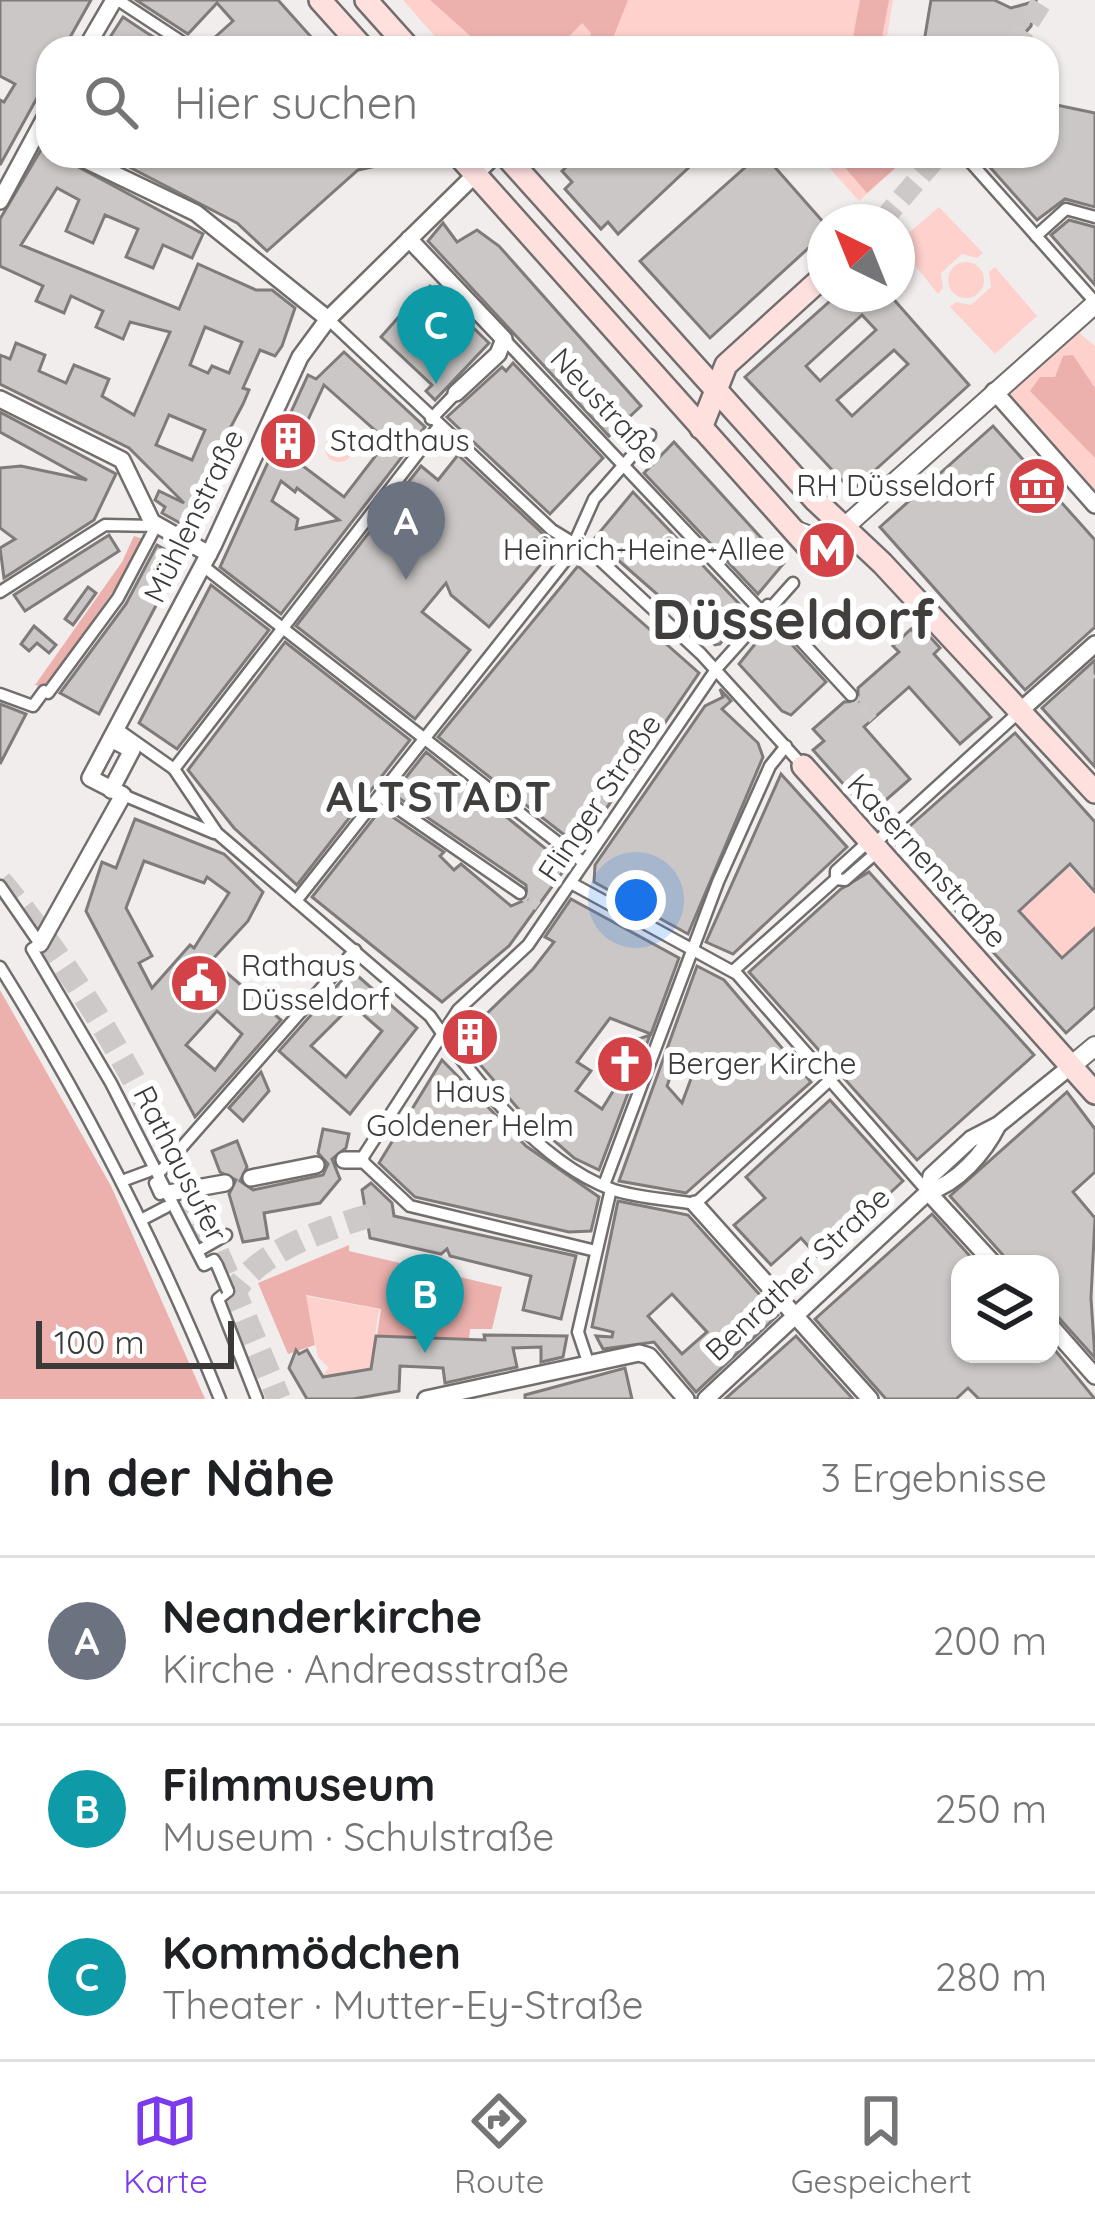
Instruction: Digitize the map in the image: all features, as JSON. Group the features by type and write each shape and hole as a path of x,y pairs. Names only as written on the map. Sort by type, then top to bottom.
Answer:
{"main road":[{"path":"320,0 352,36"},
{"path":"366,0 398,36"},
{"path":"470,168 812,551"},
{"path":"517,168 814,500 1095,792"},
{"path":"701,428 706,379 807,291"},
{"name":"Kasernenstraße","path":"803,766 1095,1093"}],"street":[{"path":"94,36 116,0 172,36"},
{"path":"0,201 36,147"},
{"path":"102,168 196,213 328,319"},
{"name":"Mühlenstraße","path":"114,734 206,560 292,371 328,319 481,168"},
{"path":"797,531 818,539 844,528 994,391 1087,324 1095,303 976,168"},
{"path":"1036,236 1066,209 1095,217"},
{"name":"Neustraße","path":"409,239 843,687"},
{"name":"Kasernenstraße","path":"328,319 552,530 598,558 716,669 803,766"},
{"path":"173,769 456,393 498,354 504,339"},
{"path":"994,391 1095,506"},
{"path":"0,399 122,460 153,522 584,863"},
{"path":"296,901 575,543 585,513 650,435"},
{"path":"781,513 803,522 814,513 814,500"},
{"path":"0,592 105,525 153,522"},
{"path":"0,694 33,706 46,692 118,598 153,522"},
{"name":"Flinger Straße","path":"596,1251 410,1206 352,1160 458,1010 520,954 550,914 716,669 793,583"},
{"path":"733,971 836,879 836,871 873,846 1095,644"},
{"path":"114,734 173,769 217,833 430,1016 508,1114 566,1162 608,1186 694,1204 870,1399"},
{"path":"114,734 90,778 217,833"},
{"path":"0,886 40,944 117,792 132,750 114,734"},
{"path":"590,1366 578,1341 608,1186 715,880 770,766 786,746"},
{"path":"381,797 520,893"},
{"path":"571,883 733,971 986,1255"},
{"path":"538,906 550,914"},
{"name":"Rathausufer","path":"40,944 32,949 160,1187 204,1265 214,1260 217,1265 228,1291 218,1299 257,1399"},
{"path":"141,1220 160,1187 286,1024 355,950"},
{"path":"0,967 122,1180 220,1399"},
{"name":"Benrather Straße","path":"706,1399 928,1192 942,1188 983,1151 998,1125 1095,1046"},
{"path":"694,1204 832,1079"},
{"path":"251,1178 316,1165"},
{"path":"122,1180 160,1187 225,1184"},
{"path":"198,1251 226,1235"},
{"path":"1059,1335 1095,1376"},
{"path":"426,1399 511,1391 644,1353 686,1399"}],"shaded area":[{"path":"403,0 893,0 887,36 434,36"},
{"path":"430,0 628,0 614,36 590,36 582,23 570,36 470,36"},
{"path":"860,0 889,0 882,36 853,36"},
{"path":"830,168 896,168 859,201"},
{"path":"845,168 895,168 867,193"},
{"path":"939,207 983,253 977,258 962,254 941,273 943,288 938,294 915,265 915,228"},
{"path":"966,262 979,267 984,280 979,293 966,298 953,293 948,280 953,267"},
{"path":"995,267 1037,316 995,354 950,307 956,302 971,305 991,287 989,272"},
{"path":"1077,331 1095,346 1095,496 1009,396"},
{"path":"1073,355 1095,388 1095,458 1030,391 1040,377 1055,377 1063,356"},
{"path":"339,434 349,438 353,448 349,458 339,462 329,458 325,448 329,438"},
{"path":"134,536 143,539 131,566 45,687 35,685 122,562"},
{"path":"1069,867 1095,895 1095,927 1063,956 1021,911"},
{"path":"0,990 111,1186 205,1399 0,1399"},
{"path":"349,1245 349,1251 502,1287 492,1329 470,1329 469,1339 377,1336 381,1309 306,1295 315,1345 288,1354 258,1283"},
{"path":"306,1296 379,1309 370,1369 319,1379 329,1368 318,1357"}],"building":[{"path":"0,0 91,0 71,36 36,36 36,100 0,165 0,100 4,102 15,84 0,76"},
{"path":"136,0 278,0 310,36 216,36 233,21 217,3 188,34"},
{"path":"931,0 994,0 1011,8 1036,1 1031,26 1022,36 925,36"},
{"path":"123,17 152,36 111,36"},
{"path":"1059,106 1095,113 1095,207 1065,199 1037,220 991,168 1059,168"},
{"path":"36,158 36,168 80,168 203,234 192,258 163,245 153,268 126,257 138,229 105,215 93,243 66,231 79,200 57,188 21,245 179,309 198,264 256,290 272,290 295,308 282,346 275,356 260,350 243,388 249,390 209,468 224,475 203,524 180,523 162,513 165,507 155,500 159,491 184,503 129,448 0,384 0,355 10,359 16,343 45,355 39,371 66,383 74,365 109,379 102,396 134,415 170,332 130,322 123,339 96,327 103,311 71,296 64,313 36,301 43,286 0,266 0,219","holes":["205,327 242,342 229,373 212,366 208,373 190,365","169,415 205,430 192,460 156,445"]},
{"path":"131,168 367,168 358,170 267,251 237,223"},
{"path":"688,168 618,234 608,222 601,229 565,189 572,182 562,171"},
{"path":"745,168 776,168 807,204 807,249 710,338 640,261"},
{"path":"1069,220 1095,227 1095,285 1051,235"},
{"path":"443,223 457,242 477,230 499,246 641,406 609,436 428,241"},
{"path":"430,286 489,343 435,400 426,391 432,385 381,337 403,312 410,318 414,302"},
{"path":"818,312 905,312 969,385 852,491 745,377","holes":["862,315 876,330 820,381 806,366","894,350 908,364 852,416 837,400"]},
{"path":"344,352 425,427 281,614 220,567 308,375 316,379","holes":["324,385 387,441 344,497 291,457","281,481 295,492 297,488 339,520 296,529 298,519 272,501"]},
{"path":"513,363 603,458 550,514 447,417 502,367 506,371"},
{"path":"0,412 116,474 94,520 4,578 0,548 15,539 0,528 0,468 21,466 87,480 0,432"},
{"path":"993,426 1095,540 1095,627 1025,690 880,527"},
{"path":"674,442 784,563 758,594 644,473"},
{"path":"458,455 556,546 489,627 451,595 446,583 422,612 470,650 415,719 296,626 421,466 438,480"},
{"path":"633,492 746,611 720,644 715,645 594,539"},
{"path":"109,535 119,551 25,611 14,595"},
{"path":"157,545 181,558 99,714 60,693 126,604"},
{"path":"578,566 699,673 580,847 438,737"},
{"path":"211,585 269,630 177,749 139,723"},
{"path":"88,587 96,593 73,625 65,619"},
{"path":"772,623 826,682 791,715 739,664"},
{"path":"34,626 56,645 49,653 37,643 29,651 21,644"},
{"path":"911,629 917,636 924,630 940,648 934,654 991,717 960,744 909,687 864,727 910,779 870,814 813,750 824,741 813,729 844,702 858,701 858,688 899,652 893,646"},
{"path":"285,642 410,740 297,885 234,828 188,770"},
{"path":"1095,660 1095,767 1042,708"},
{"path":"720,689 731,701 722,709 758,743 763,757 688,934 594,882 595,865 705,706 723,697"},
{"path":"0,704 26,714 0,764"},
{"path":"1015,733 1095,822 1095,892 1070,864 1019,911 1062,958 1095,928 1095,1007 1066,1033 893,841"},
{"path":"426,752 567,866 509,946 442,1002 312,897 381,809 444,852 440,856 454,870 461,864 511,906 527,899 526,885 393,794"},
{"path":"781,774 847,847 733,954 706,942"},
{"path":"135,819 224,854 263,892 248,921 212,960 281,1020 195,1117 86,911 102,862 116,868","holes":["144,861 204,883 207,877 229,893 194,948 190,945 152,988 139,963 152,956 126,908","217,1011 242,1034 215,1070 186,1045"]},
{"path":"869,872 1034,1055 917,1160 749,972 841,889"},
{"path":"571,899 679,958 651,1034 610,1018 577,1062 591,1071 576,1091 602,1109 618,1083 605,1073 627,1043 650,1035 599,1170 574,1158 521,1112 454,1034 468,1018 475,1025 533,969 554,942 545,937"},
{"path":"697,966 724,980 811,1082 686,1193 619,1181","holes":["675,1063 692,1076 682,1103 667,1086"]},
{"path":"351,970 417,1028 350,1114 279,1051","holes":["352,1005 382,1031 346,1077 311,1046"]},
{"path":"442,1060 526,1146 599,1197 591,1231 569,1232 415,1197 379,1163"},
{"path":"261,1072 269,1091 243,1121 229,1108"},
{"path":"1067,1092 1095,1129 1095,1172 1073,1192 1095,1218 1091,1298 1095,1358 1059,1318 1059,1255 1003,1255 950,1196"},
{"path":"830,1100 903,1181 819,1258 801,1238 771,1265 734,1225 765,1198 746,1177"},
{"path":"323,1129 349,1134 346,1148 332,1159 340,1179 320,1203 264,1213 268,1238 243,1242 229,1194 236,1180 220,1172 212,1151 237,1141 247,1167 240,1181 253,1190 323,1175 328,1164 318,1153"},
{"path":"371,1183 392,1203 394,1216 576,1256 561,1319 523,1310 531,1276 450,1256 447,1249 441,1254 370,1238 362,1190"},
{"path":"618,1201 688,1215 778,1315 696,1392 654,1342 603,1349 596,1336 612,1337 613,1332 592,1327","holes":["672,1294 707,1332 682,1354 648,1316"]},
{"path":"932,1214 969,1255 951,1255 951,1363 1059,1363 1059,1355 1095,1399 979,1399 968,1388 956,1399 886,1399 815,1319"},
{"path":"484,1335 567,1336 563,1357 541,1362 541,1347 513,1348 517,1367 445,1383 443,1368 400,1366 399,1391 353,1399 307,1399 289,1368 296,1350 299,1354 307,1350 323,1377 371,1369 376,1336 485,1340"},
{"path":"796,1336 853,1399 725,1399 759,1369"},
{"path":"625,1368 632,1399 525,1399 525,1395"}],"tunnel":[{"path":"1020,36 1043,0"},
{"path":"897,204 928,168"},
{"path":"1075,662 1095,683"},
{"path":"851,695 873,719"},
{"path":"0,881 46,940 125,1064 191,1195 279,1399"},
{"path":"520,893 538,906"},
{"path":"230,1301 240,1284 271,1256 372,1215"}],"place":[{"name":"Kommödchen","path":"436,384"},
{"name":"Stadthaus","path":"288,441"},
{"name":"RH Düsseldorf","path":"1037,486"},
{"name":"Heinrich-Heine-Allee","path":"827,550"},
{"name":"Neanderkirche","path":"406,580"},
{"name":"Rathaus Düsseldorf","path":"199,983"},
{"name":"Haus Goldener Helm","path":"470,1037"},
{"name":"Berger Kirche","path":"625,1064"},
{"name":"Filmmuseum","path":"425,1353"}],"district":[{"name":"Düsseldorf","path":"793,620"},
{"name":"ALTSTADT","path":"440,797"}]}
